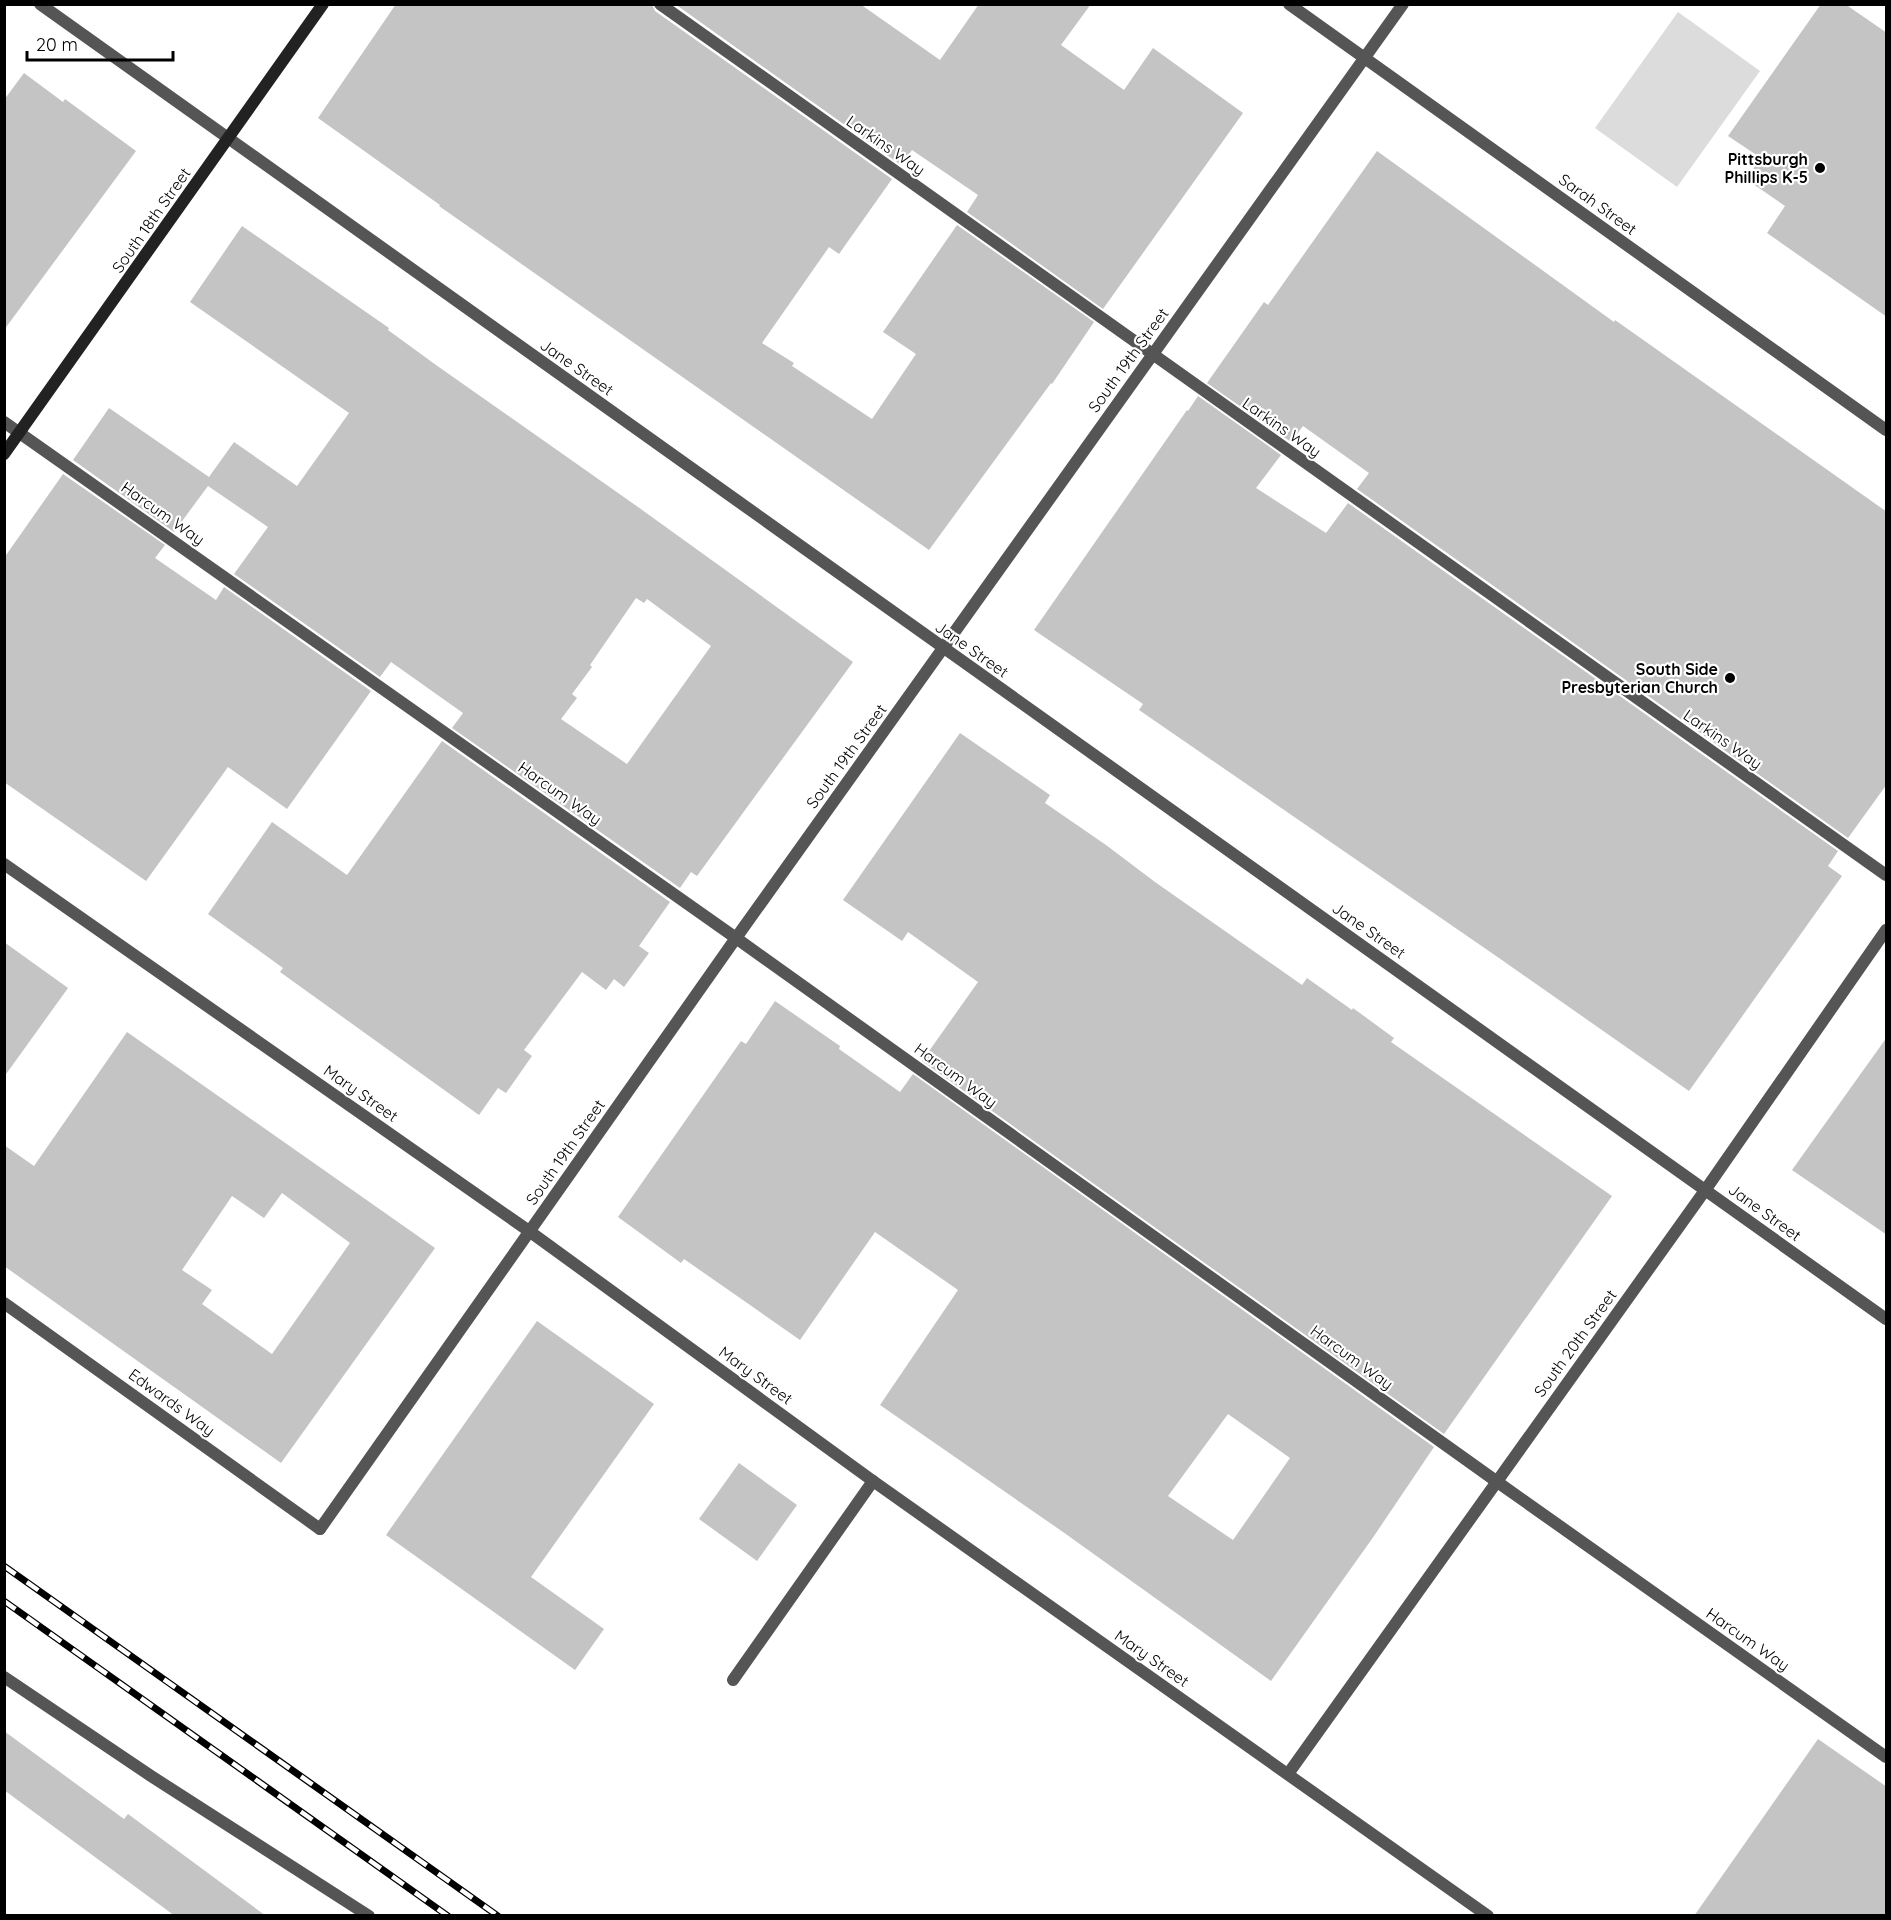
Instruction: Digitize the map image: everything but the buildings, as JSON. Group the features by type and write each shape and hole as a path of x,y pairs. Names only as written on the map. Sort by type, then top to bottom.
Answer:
{"main road":[{"name":"South 18th Street","path":"4,454 323,4"}],"street":[{"name":"Jane Street","path":"40,4 1887,1319"},
{"name":"Larkins Way","path":"660,4 1151,355 1887,875"},
{"name":"Sarah Street","path":"1289,4 1887,430"},
{"name":"South 19th Street","path":"320,1529 736,938 1403,4"},
{"name":"Harcum Way","path":"4,422 736,938 1496,1481 1887,1757"},
{"name":"Mary Street","path":"4,864 529,1231 873,1480 1488,1916"},
{"name":"South 20th Street","path":"1288,1774 1706,1189 1887,930"},
{"name":"Edwards Way","path":"4,1303 320,1529"},
{"path":"734,1680 873,1480"},
{"path":"4,1677 369,1916"}],"shaded area":[{"path":"1678,12 1760,71 1677,187 1595,128"}],"railway":[{"path":"4,1566 498,1916"},
{"path":"4,1601 448,1916"}],"place":[{"name":"Pittsburgh Phillips K-5","path":"1820,168"},
{"name":"South Side Presbyterian Church","path":"1730,678"}]}
